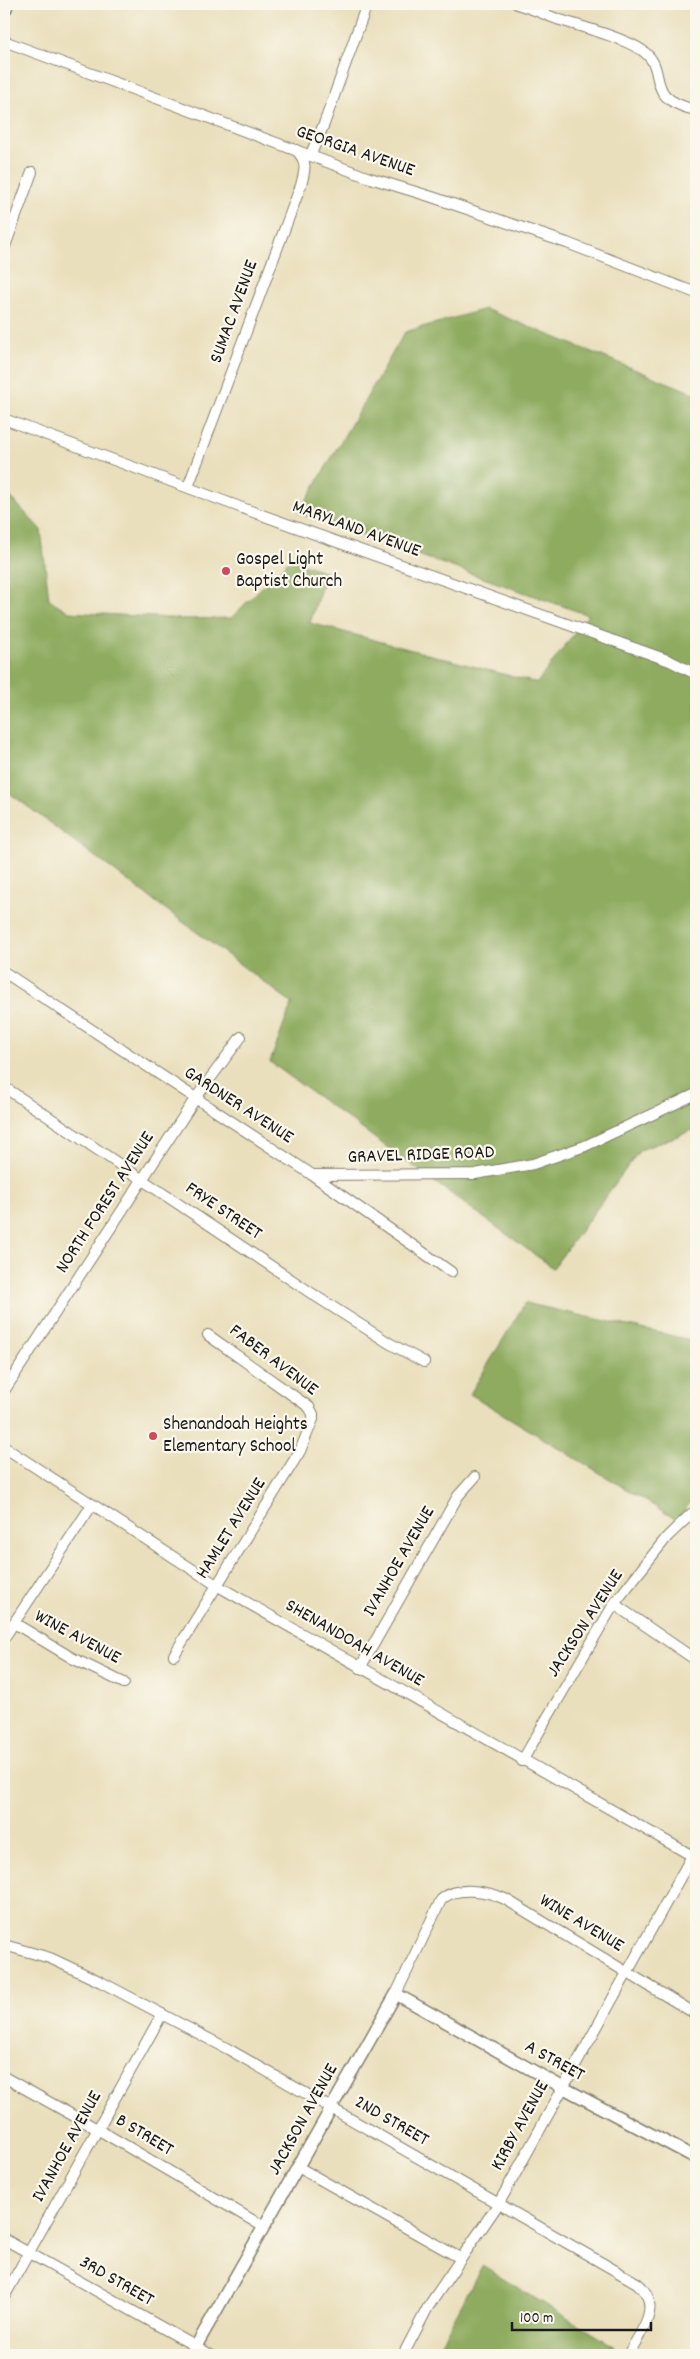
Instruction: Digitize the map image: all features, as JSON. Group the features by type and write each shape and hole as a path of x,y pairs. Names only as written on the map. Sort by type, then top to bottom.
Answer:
{"main road":[{"path":"4,8 5,4"}],"street":[{"path":"310,156 324,124 367,4"},
{"path":"517,4 599,33 644,52 654,65 663,94 673,103 695,110"},
{"name":"GEORGIA AVENUE","path":"4,41 367,177 558,240 696,293"},
{"name":"SUMAC AVENUE","path":"188,488 305,171 304,162 295,150"},
{"path":"4,249 32,172"},
{"name":"MARYLAND AVENUE","path":"4,419 188,488 670,661 696,674"},
{"name":"GARDNER AVENUE","path":"4,972 195,1100 311,1174 450,1272"},
{"name":"NORTH FOREST AVENUE","path":"4,1391 195,1100 241,1037"},
{"name":"FRYE STREET","path":"4,1087 317,1297 389,1343 424,1362"},
{"name":"GRAVEL RIDGE ROAD","path":"311,1174 429,1176 501,1171 552,1159 610,1135 696,1094"},
{"name":"FABER AVENUE","path":"208,1335 308,1407 313,1414 313,1419"},
{"name":"HAMLET AVENUE","path":"174,1655 300,1451 313,1419"},
{"name":"SHENANDOAH AVENUE","path":"4,1447 218,1586 522,1761 694,1857"},
{"name":"IVANHOE AVENUE","path":"360,1668 458,1496 475,1477"},
{"path":"4,1638 92,1504"},
{"name":"JACKSON AVENUE","path":"522,1761 614,1604 667,1537 691,1514"},
{"path":"614,1604 696,1660"},
{"name":"WINE AVENUE","path":"14,1623 72,1658 124,1683"},
{"name":"KIRBY AVENUE","path":"403,2355 428,2307 499,2202 627,1972 694,1857"},
{"name":"WINE AVENUE","path":"441,1900 450,1894 466,1890 503,1897 696,2014"},
{"name":"JACKSON AVENUE","path":"194,2351 396,1994 441,1900"},
{"name":"2ND STREET","path":"4,1945 50,1958 162,2014 499,2202 637,2283 646,2291 650,2301 648,2317 628,2355"},
{"name":"A STREET","path":"396,1994 562,2087 696,2158"},
{"name":"IVANHOE AVENUE","path":"4,2297 99,2130 162,2014"},
{"name":"B STREET","path":"4,2077 99,2130 264,2227"},
{"path":"298,2167 460,2258"},
{"name":"3RD STREET","path":"4,2239 194,2351 211,2355"}],"green space":[{"path":"485,309 696,394 696,1129 640,1150 553,1268 270,1062 292,1003 4,789 4,490 41,530 49,599 69,612 187,619 231,618 290,559 326,572 310,623 537,683 588,615 299,513 405,332"},
{"path":"525,1303 696,1341 696,1495 677,1520 470,1394"},
{"path":"482,2266 614,2346 609,2355 434,2355"}],"place":[{"name":"Gospel Light Baptist Church","path":"226,571"},
{"name":"Shenandoah Heights Elementary School","path":"153,1436"}]}
